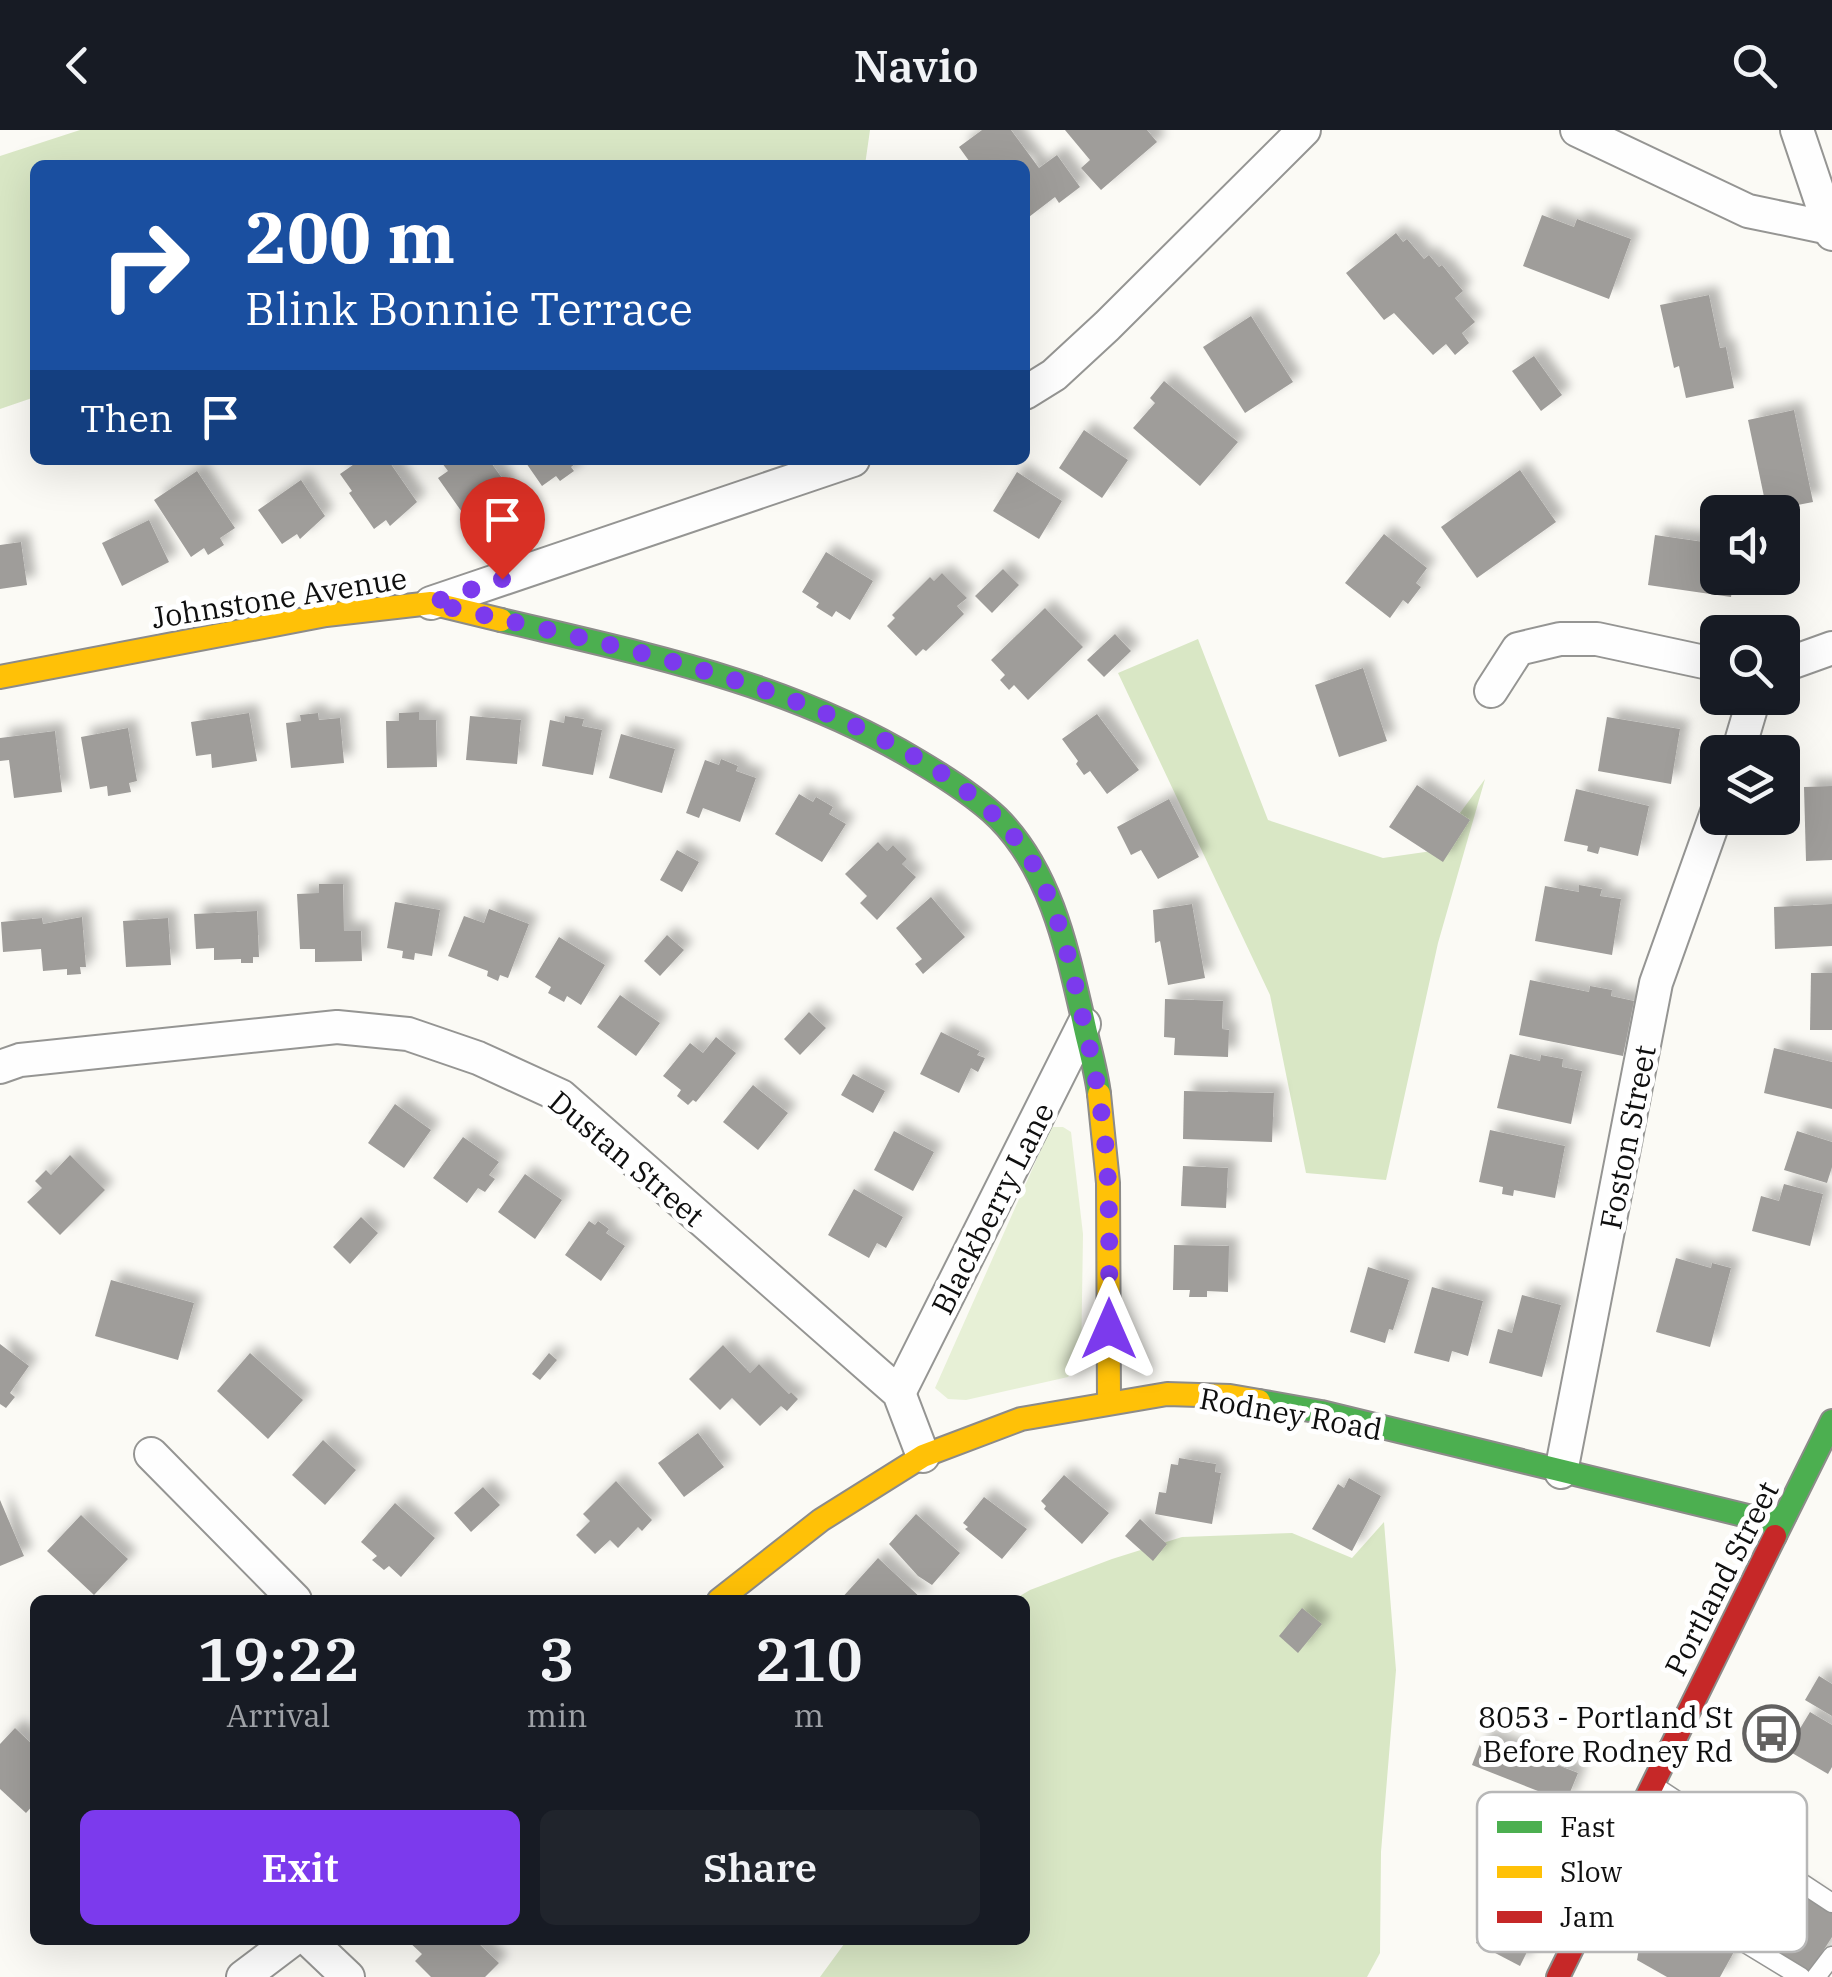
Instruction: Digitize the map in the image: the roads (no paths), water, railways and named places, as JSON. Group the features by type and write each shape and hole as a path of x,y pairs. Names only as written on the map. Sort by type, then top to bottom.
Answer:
{"street":[{"path":"1030,390 1054,375 1094,339 1304,130"},
{"path":"1578,130 1748,211 1831,231"},
{"path":"1796,130 1831,231"},
{"path":"431,603 838,465"},
{"name":"Johnstone Avenue","path":"0,677 326,615 431,603 678,662 748,683 816,709 895,747 946,778 999,819 1038,873 1066,946 1098,1086 1108,1182 1109,1402"},
{"path":"1492,691 1518,649 1560,639 1597,640 1700,662"},
{"path":"1800,660 1832,648"},
{"name":"Foston Street","path":"1562,1472 1656,983 1709,835"},
{"name":"Blackberry Lane","path":"899,1392 1084,1024"},
{"name":"Dustan Street","path":"6,1056 337,1027 408,1034 478,1058 561,1096 899,1392 923,1456"},
{"name":"Rodney Road","path":"726,1595 822,1520 923,1456 1022,1419 1166,1394 1230,1396 1322,1412 1772,1522 1785,1515"},
{"name":"Portland Street","path":"1648,1792 1832,1422"},
{"path":"151,1454 289,1595"},
{"path":"243,1977 285,1945"},
{"path":"314,1945 348,1977"},
{"name":"Portland Street","path":"1558,1977 1570,1952"}],"lane":[{"path":"1652,1784 1664,1792"},
{"path":"1807,1887 1832,1904"},
{"path":"1761,1952 1802,1977"},
{"path":"1816,1977 1832,1956"}],"place":[{"name":"8053 - Portland St Before Rodney Rd","path":"1772,1733"}]}
